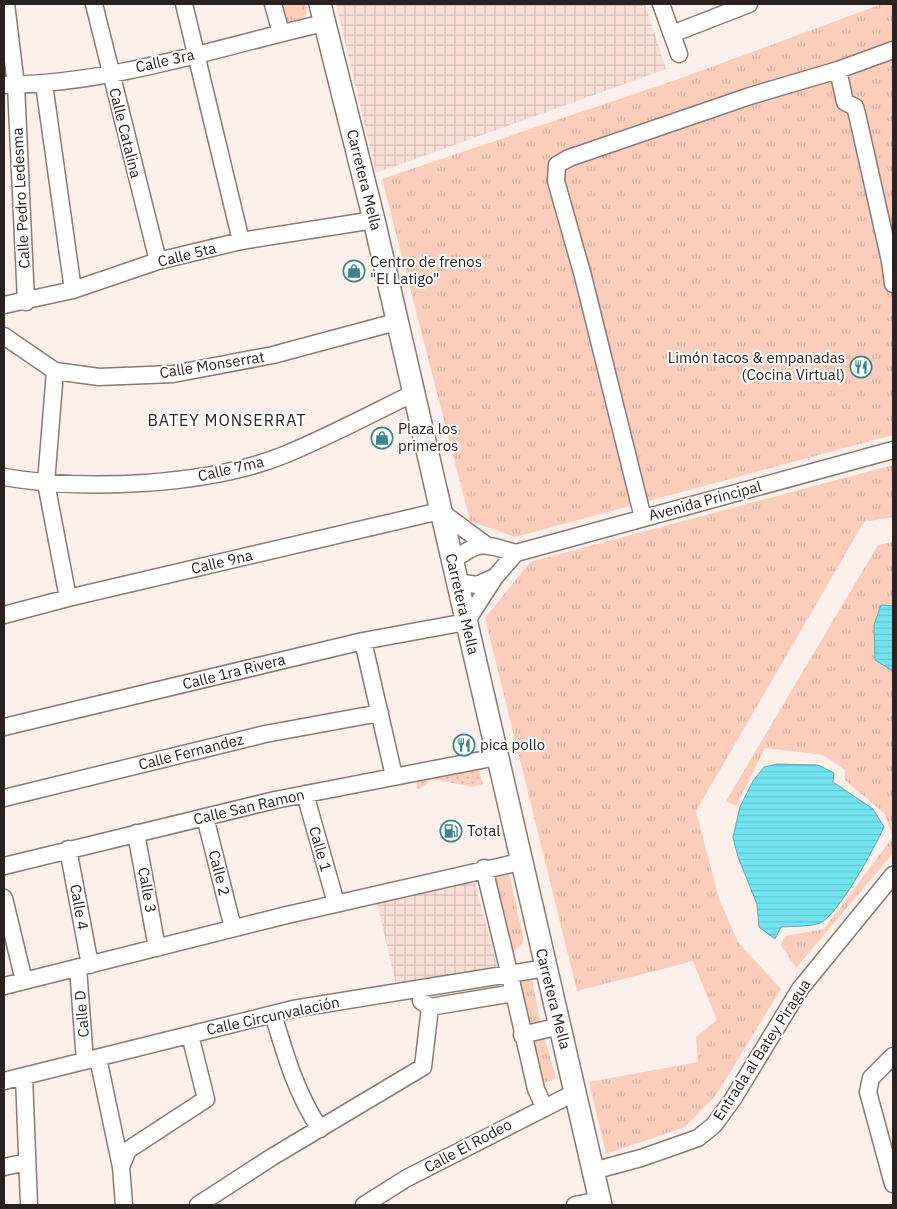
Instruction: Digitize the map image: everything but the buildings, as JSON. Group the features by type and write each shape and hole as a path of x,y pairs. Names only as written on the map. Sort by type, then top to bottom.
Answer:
{"main road":[{"name":"Carretera Mella","path":"322,14 374,220 520,862 576,1092 600,1202"}],"street":[{"name":"Calle Pedro Ledesma","path":"6,4 26,302"},
{"name":"Calle Catalina","path":"94,4 158,262"},
{"path":"184,4 241,241"},
{"path":"274,4 281,33"},
{"path":"661,4 679,54"},
{"path":"672,34 749,4"},
{"name":"Calle 3ra","path":"10,85 44,84 110,73 196,54 281,33 322,14"},
{"path":"643,518 583,276 556,182 557,165 569,158 750,96 838,70 893,50"},
{"path":"838,70 846,102 855,108 857,114 890,261 893,284"},
{"path":"44,84 73,290"},
{"name":"Calle 5ta","path":"4,305 26,302 73,290 158,262 241,241 374,220"},
{"name":"Calle Monserrat","path":"4,336 55,371 99,377 174,374 273,355 396,322"},
{"path":"55,371 46,483 68,598"},
{"name":"Calle 7ma","path":"4,477 46,483 107,484 207,477 283,456 414,393"},
{"name":"Avenida Principal","path":"516,553 893,450"},
{"path":"440,511 486,545"},
{"name":"Calle 9na","path":"4,616 68,598 440,511"},
{"path":"466,622 495,577 516,553 486,545 475,545 455,572 477,585 495,577"},
{"name":"Calle 1ra Rivera","path":"4,727 363,641 466,622"},
{"path":"363,641 394,776"},
{"name":"Calle Fernandez","path":"4,798 265,734 380,713"},
{"name":"Calle San Ramon","path":"4,866 305,794 497,757"},
{"name":"Calle 1","path":"305,794 336,903"},
{"name":"Calle 2","path":"205,817 233,928"},
{"name":"Calle 3","path":"136,833 158,948"},
{"name":"Calle 4","path":"68,850 84,966"},
{"path":"4,986 336,903 484,868 520,862"},
{"path":"484,868 510,973 522,1034 536,1089 544,1107"},
{"name":"Entrada al Batey Piragua","path":"593,1171 641,1158 698,1138 714,1124 733,1099 800,988 893,875"},
{"path":"4,898 24,981"},
{"name":"Calle D","path":"84,966 92,1059 121,1167 124,1205"},
{"name":"Calle Circunvalación","path":"4,1081 273,1014 546,968"},
{"path":"407,992 430,1007 514,993"},
{"path":"198,1205 423,1067 430,1007"},
{"path":"273,1014 290,1070 306,1108 320,1129"},
{"path":"522,1034 560,1026"},
{"path":"121,1167 128,1150 206,1099 190,1035"},
{"path":"893,1056 871,1078 868,1092 893,1184"},
{"path":"24,1076 29,1205"},
{"name":"Calle El Rodeo","path":"364,1205 407,1178 576,1092"},
{"path":"4,1167 27,1162"},
{"path":"574,1205 600,1202"}],"shaded area":[{"path":"336,4 645,4 666,69 376,173"},
{"path":"474,879 498,970 396,985 377,903"}],"green space":[{"path":"279,4 305,4 307,11 304,19 296,24 288,22 282,15"},
{"path":"882,4 893,4 893,435 515,537 470,521 382,179 673,81"},
{"path":"893,465 893,517 864,522 696,811 719,899 738,942 781,989 716,1095 685,1127 606,1154 589,1082 698,1062 696,1037 717,1020 693,961 577,991 485,618 530,562"},
{"path":"893,542 893,837 885,814 845,780 845,770 823,755 765,748 736,806 726,801 878,545"},
{"path":"477,764 483,784 473,787 432,779 418,790 416,778"},
{"path":"893,837 893,853 796,968 781,945 785,936 824,929"},
{"path":"509,873 523,937 523,944 515,950 511,950 490,877"},
{"path":"531,974 541,1027 527,1031 515,977"},
{"path":"543,1033 556,1078 544,1083 529,1037"}],"water":[{"path":"881,605 893,606 893,671 875,660 874,625"},
{"path":"777,764 818,765 834,773 833,782 873,809 884,827 856,879 828,917 816,924 781,927 775,939 759,927 757,904 738,857 733,837 740,807 753,781 764,767"}],"place":[{"name":"Centro de frenos \"El Latigo\"","path":"354,271"},
{"name":"Limón tacos & empanadas (Cocina Virtual)","path":"861,367"},
{"name":"Plaza los primeros","path":"382,438"},
{"name":"pica pollo","path":"464,745"},
{"name":"Total","path":"451,831"}],"district":[{"name":"BATEY MONSERRAT","path":"227,420"}]}
